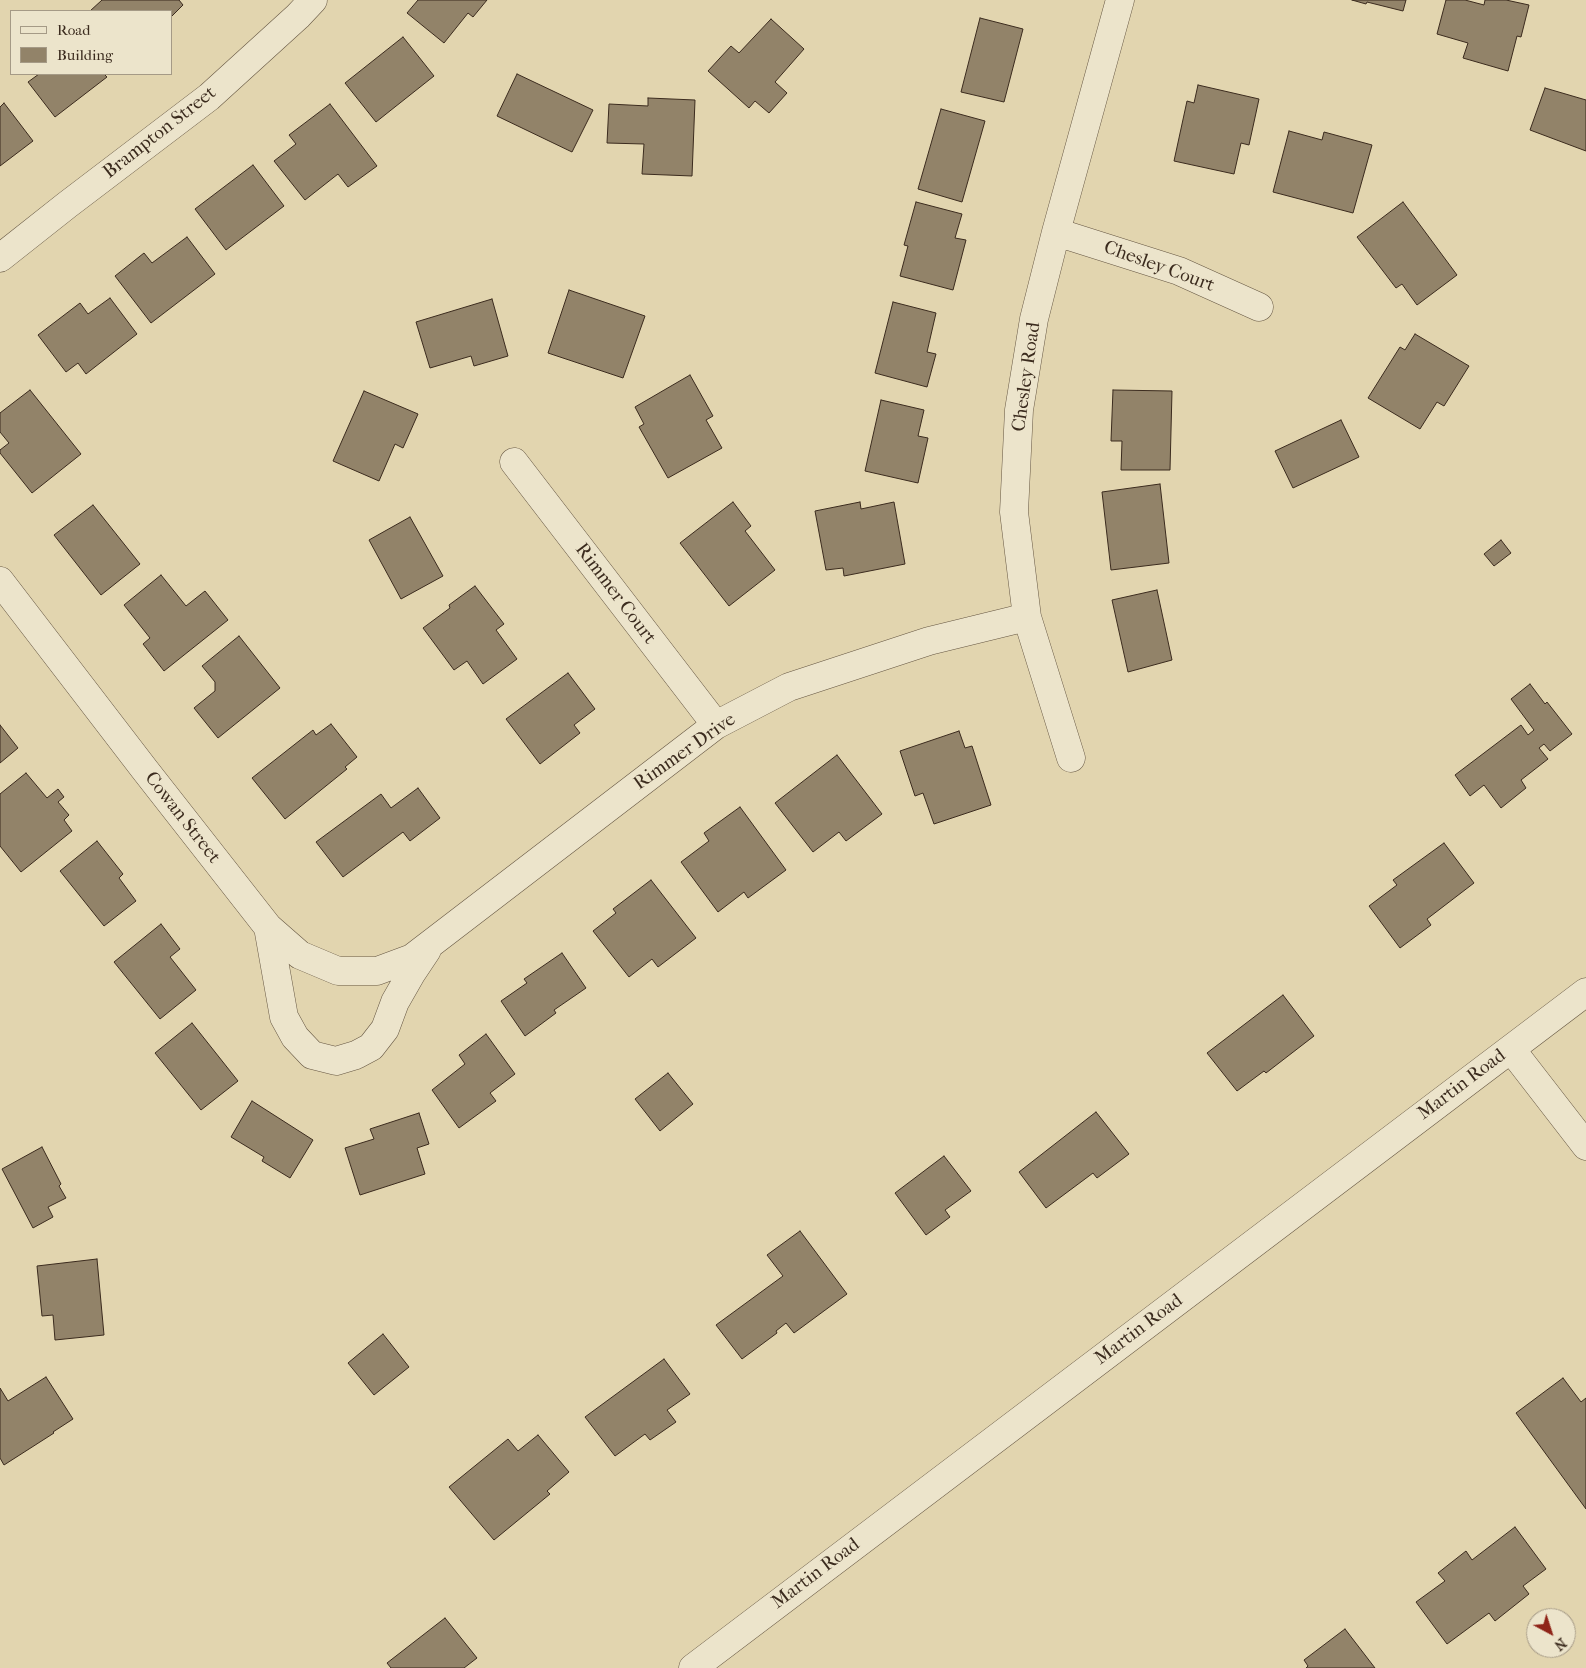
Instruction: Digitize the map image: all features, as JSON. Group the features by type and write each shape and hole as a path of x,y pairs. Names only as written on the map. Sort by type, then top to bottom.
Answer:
{"street":[{"name":"Brampton Street","path":"0,258 209,97 313,0"},
{"name":"Chesley Road","path":"1070,758 1027,617 1014,512 1019,410 1034,319 1120,0"},
{"name":"Chesley Court","path":"1056,232 1179,271 1259,307"},
{"name":"Rimmer Court","path":"514,462 716,726"},
{"name":"Cowan Street","path":"0,581 156,785 268,927 300,955 338,971 377,971 422,950"},
{"name":"Rimmer Drive","path":"422,950 716,726 789,687 929,641 1027,617"},
{"path":"268,927 284,1017 295,1037 312,1055 336,1061 356,1055 371,1047 384,1029 395,1002 422,950"},
{"name":"Martin Road","path":"692,1668 1586,992"},
{"path":"1511,1049 1586,1146"}],"building":[{"path":"102,0 179,0 183,5 172,16 172,10 91,10"},
{"path":"418,0 487,0 473,17 468,13 444,43 407,13"},
{"path":"1352,0 1406,0 1403,11"},
{"path":"1446,0 1465,0 1484,5 1485,0 1506,0 1529,5 1521,37 1517,36 1508,71 1463,58 1468,43 1437,34"},
{"path":"980,18 1023,29 1004,102 961,92"},
{"path":"771,19 804,49 775,82 787,93 769,113 755,101 749,108 708,71 731,46 739,53"},
{"path":"403,37 434,76 376,122 345,83"},
{"path":"517,74 593,110 572,152 497,116"},
{"path":"38,75 105,75 107,77 55,117 28,82"},
{"path":"1198,85 1259,99 1249,145 1241,143 1234,174 1174,161 1187,101 1194,103"},
{"path":"1545,88 1586,100 1586,151 1530,130"},
{"path":"648,98 695,100 692,176 642,174 644,144 607,143 609,104 648,106"},
{"path":"4,103 33,141 0,166 0,107"},
{"path":"330,104 377,166 348,187 338,174 305,200 274,161 296,144 289,135"},
{"path":"941,109 985,121 962,202 918,189"},
{"path":"1289,131 1322,140 1324,132 1372,145 1353,213 1273,192"},
{"path":"253,165 284,206 226,250 195,209"},
{"path":"916,202 962,214 955,238 966,240 953,290 900,276 908,246 904,245"},
{"path":"1403,202 1457,275 1417,305 1402,284 1396,288 1357,237"},
{"path":"187,237 215,274 151,323 115,276 144,253 152,263"},
{"path":"569,290 645,316 623,378 548,353"},
{"path":"110,298 137,334 86,374 78,363 66,372 38,335 80,303 88,314"},
{"path":"492,299 508,356 474,366 471,356 430,368 416,322"},
{"path":"893,302 936,313 927,352 936,354 927,387 875,373"},
{"path":"1415,334 1469,366 1444,406 1437,402 1420,429 1368,398 1400,347 1405,350"},
{"path":"690,375 713,416 706,420 722,448 668,478 639,427 644,424 635,407"},
{"path":"30,390 81,454 32,493 0,453 0,450 9,443 0,432 0,413"},
{"path":"1113,390 1172,391 1170,470 1121,470 1122,441 1111,441"},
{"path":"364,391 418,414 403,448 395,444 379,481 333,461"},
{"path":"881,400 924,410 918,436 928,438 918,483 865,471"},
{"path":"1341,420 1359,457 1293,488 1275,451"},
{"path":"1160,484 1169,563 1111,570 1102,492"},
{"path":"733,502 751,526 745,531 775,570 729,606 680,543"},
{"path":"860,502 861,509 894,502 905,564 844,576 843,568 826,570 815,511"},
{"path":"93,505 140,564 101,595 54,535"},
{"path":"410,517 443,576 401,599 369,540"},
{"path":"1501,540 1511,553 1494,566 1484,554"},
{"path":"161,575 186,606 205,591 228,620 164,671 143,644 150,638 124,605"},
{"path":"475,586 504,624 496,630 517,659 483,684 467,661 454,670 423,628 450,608 449,605"},
{"path":"1157,590 1172,660 1128,672 1112,600"},
{"path":"239,636 280,688 218,738 194,708 215,691 215,682 202,666"},
{"path":"568,673 595,709 574,725 580,733 540,764 506,719"},
{"path":"1530,684 1572,734 1550,751 1544,744 1539,748 1548,759 1521,780 1526,788 1501,808 1484,785 1470,796 1455,775 1521,725 1528,735 1534,730 1511,699"},
{"path":"331,724 357,757 345,767 347,769 285,819 252,778 313,730 316,735"},
{"path":"0,725 18,748 0,763"},
{"path":"959,731 965,748 972,746 991,805 934,824 923,793 915,796 900,751"},
{"path":"837,755 882,814 846,841 839,832 813,852 775,803"},
{"path":"26,773 47,798 58,789 64,797 58,802 69,815 64,820 72,831 21,872 0,846 0,794"},
{"path":"418,788 440,818 410,841 403,832 343,877 316,842 381,794 391,808"},
{"path":"740,807 786,870 748,898 744,892 718,912 681,862 709,841 704,833"},
{"path":"97,841 123,874 119,878 136,901 104,926 60,871"},
{"path":"1444,843 1474,883 1427,919 1431,925 1400,948 1369,906 1397,885 1393,880"},
{"path":"651,880 696,938 658,967 652,959 629,977 593,931 616,913 613,909"},
{"path":"161,924 180,949 170,957 196,990 160,1019 114,962"},
{"path":"562,953 586,988 554,1010 556,1013 525,1036 501,1001 527,983 524,979"},
{"path":"1283,995 1314,1036 1266,1073 1264,1071 1237,1091 1207,1053"},
{"path":"192,1023 238,1081 201,1110 155,1053"},
{"path":"486,1034 515,1074 490,1093 496,1101 459,1128 432,1090 465,1064 459,1055"},
{"path":"668,1073 693,1104 660,1131 635,1099"},
{"path":"252,1101 313,1140 290,1178 262,1161 264,1157 231,1137"},
{"path":"1096,1112 1129,1154 1097,1178 1093,1173 1046,1208 1019,1172"},
{"path":"419,1113 429,1144 417,1148 425,1174 360,1195 345,1148 374,1139 370,1129"},
{"path":"42,1147 66,1198 48,1207 53,1217 33,1228 2,1169"},
{"path":"944,1156 971,1191 945,1210 950,1217 926,1235 895,1193"},
{"path":"800,1231 847,1294 794,1333 786,1323 776,1331 777,1333 742,1359 716,1325 783,1276 767,1255"},
{"path":"97,1259 104,1335 55,1340 53,1315 42,1316 37,1266"},
{"path":"383,1334 409,1367 374,1395 348,1363"},
{"path":"664,1359 690,1394 667,1410 676,1422 650,1440 645,1434 615,1456 585,1417"},
{"path":"46,1377 73,1419 4,1465 0,1458 0,1388 8,1401"},
{"path":"1563,1378 1581,1402 1586,1398 1586,1509 1516,1413"},
{"path":"538,1435 569,1472 547,1491 550,1494 494,1540 449,1487 508,1439 518,1451"},
{"path":"1515,1527 1546,1569 1523,1586 1529,1594 1495,1621 1489,1613 1447,1644 1416,1602 1445,1581 1438,1573 1466,1551 1472,1560"},
{"path":"445,1618 477,1658 464,1668 391,1668 387,1663"},
{"path":"1345,1629 1375,1668 1306,1668 1308,1666 1304,1660"}]}
